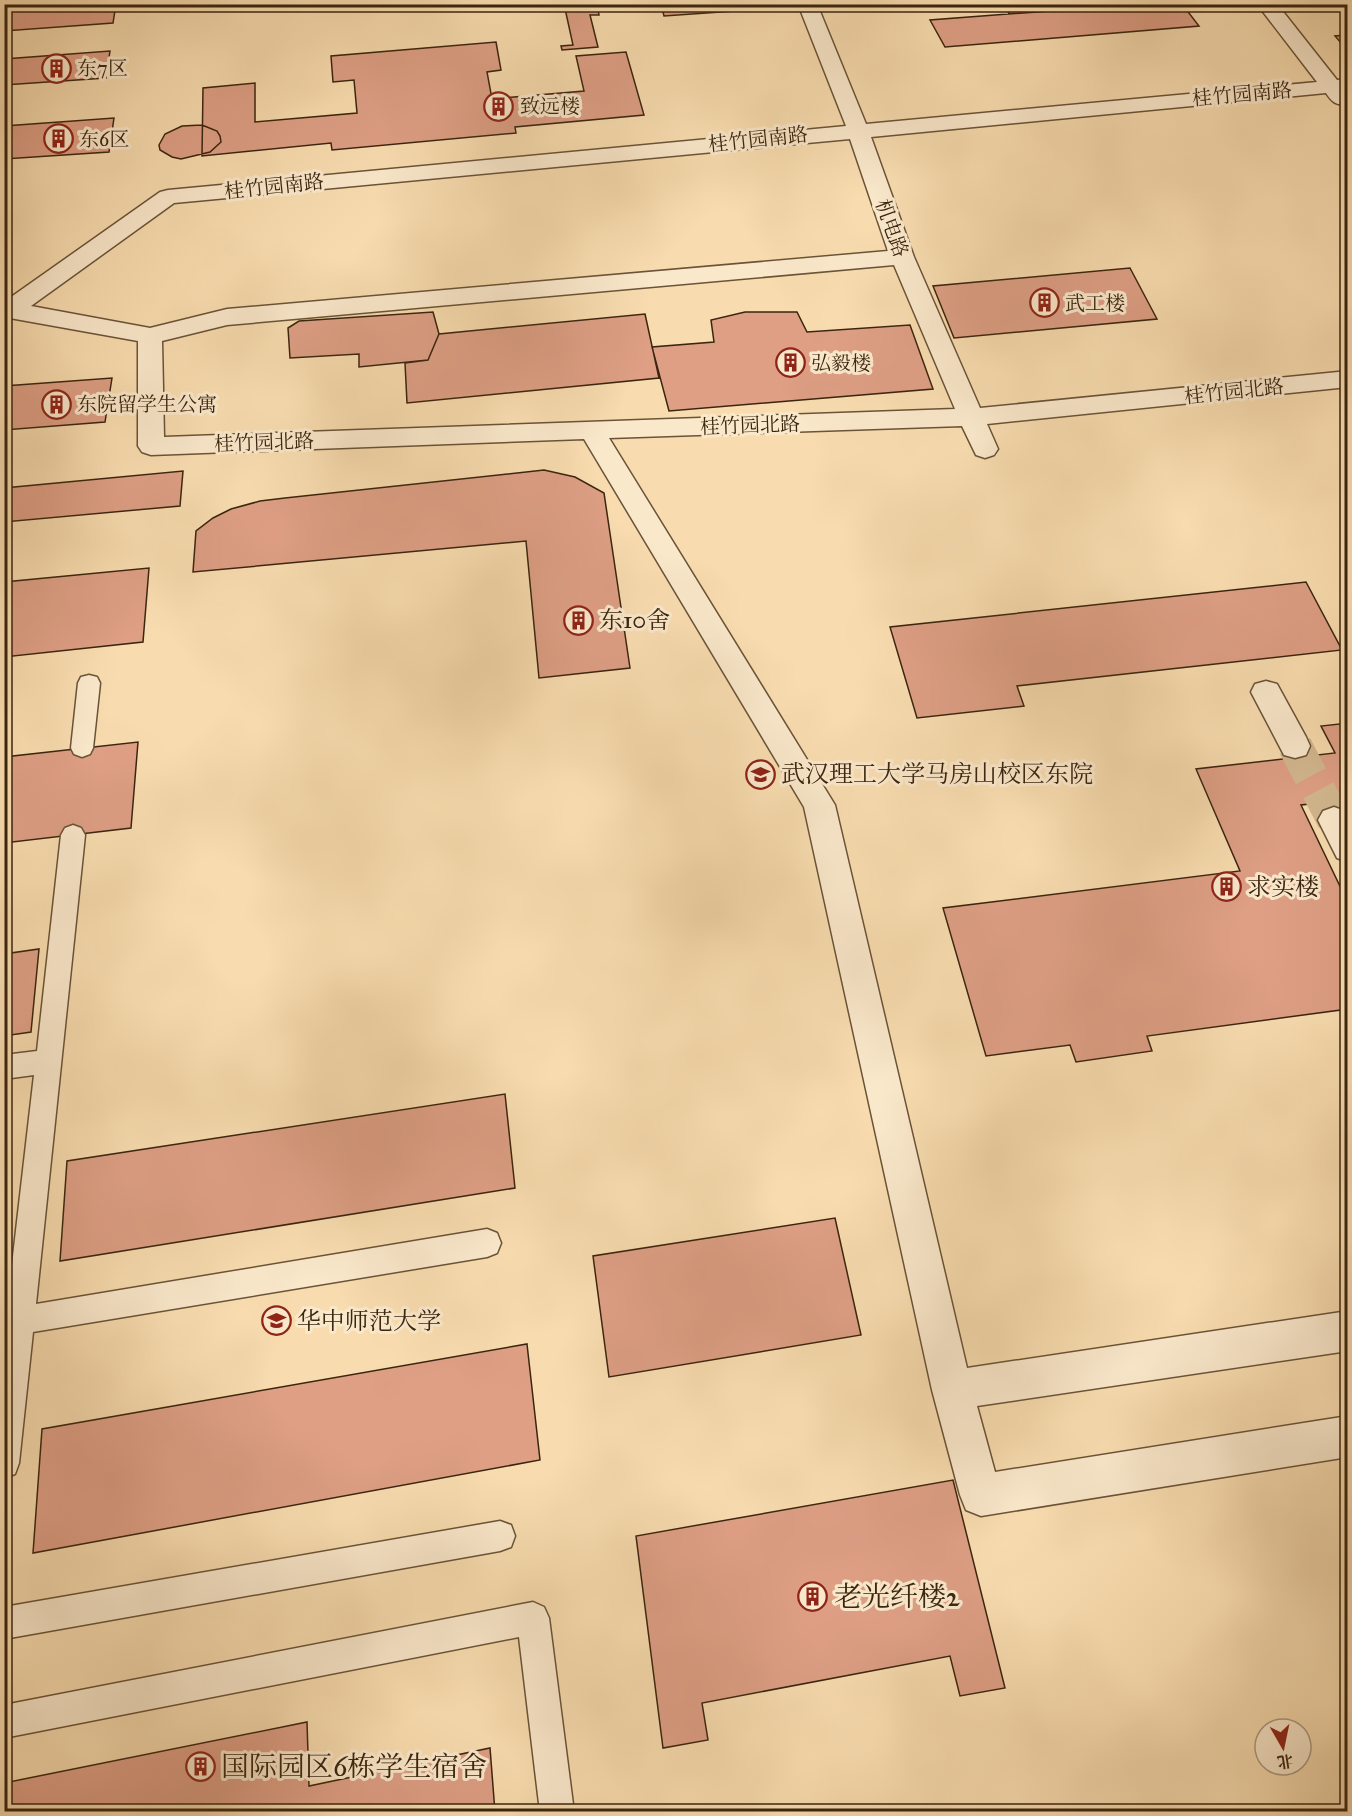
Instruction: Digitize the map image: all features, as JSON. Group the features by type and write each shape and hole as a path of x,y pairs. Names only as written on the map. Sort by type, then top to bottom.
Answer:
{"street":[{"name":"机电路","path":"807,4 858,130 902,257 985,449"},
{"path":"1266,4 1339,86 1347,107"},
{"name":"桂竹园南路","path":"7,309 168,197 1339,86"},
{"path":"7,309 150,336 227,317 902,257"},
{"name":"桂竹园北路","path":"150,336 151,446 970,417 1347,379"},
{"path":"592,431 819,804 952,1390 981,1496 1347,1436"},
{"path":"1266,692 1295,746"},
{"path":"1334,820 1347,849"},
{"path":"952,1390 1347,1331"}],"lane":[{"path":"82,748 89,683"},
{"path":"4,1463 12,1321 48,1061 73,835"},
{"path":"4,1067 48,1061"},
{"path":"12,1321 487,1243"},
{"path":"4,1623 500,1536"},
{"path":"4,1722 533,1618 557,1812"}],"building":[{"path":"116,4 113,23 4,31 4,5"},
{"path":"564,4 597,4 599,15 590,15 598,47 562,50 561,46 573,45"},
{"path":"661,4 761,4 763,9 664,16"},
{"path":"1005,4 1092,4 1094,8 1009,14"},
{"path":"1138,4 1182,4 1199,26 945,47 930,20"},
{"path":"1348,35 1348,51 1335,36"},
{"name":"致远楼","path":"496,42 501,70 487,72 492,99 584,91 576,56 626,52 644,115 515,127 516,133 332,150 331,143 202,156 203,88 255,83 255,122 357,113 354,80 333,82 331,56"},
{"name":"东7区","path":"110,51 106,78 4,85 4,59"},
{"name":"东6区","path":"114,118 109,152 4,159 4,126"},
{"path":"202,125 217,131 220,136 221,142 210,152 181,159 160,150 159,145 165,134 182,126"},
{"name":"武工楼","path":"1130,268 1157,319 954,338 933,286"},
{"path":"433,312 439,334 428,360 359,367 359,354 290,358 288,328 299,321"},
{"name":"弘毅楼","path":"745,312 797,312 807,332 910,325 933,389 669,411 652,347 714,342 711,320"},
{"path":"645,314 659,378 407,403 405,363 428,360 439,334"},
{"name":"东院留学生公寓","path":"112,378 105,422 4,430 4,386"},
{"name":"东10舍","path":"544,470 575,477 604,493 630,668 539,678 526,541 193,572 196,531 213,518 231,509 260,501"},
{"path":"183,471 180,506 4,522 4,488"},
{"path":"149,568 143,642 4,657 4,582"},
{"path":"1306,582 1342,650 1017,686 1024,706 917,718 890,627"},
{"name":"求实楼","path":"1348,723 1348,800 1301,805 1348,903 1348,1009 1147,1036 1152,1051 1076,1062 1070,1045 986,1056 943,908 1240,871 1196,769 1335,753 1321,726"},
{"path":"138,742 131,828 4,843 4,757"},
{"path":"39,949 31,1032 4,1036 4,954"},
{"path":"505,1094 515,1188 60,1261 67,1161"},
{"path":"835,1218 861,1335 609,1377 593,1256"},
{"path":"527,1344 540,1460 33,1553 42,1429"},
{"name":"老光纤楼2","path":"953,1480 1005,1688 960,1696 950,1656 702,1703 708,1740 663,1748 636,1536"},
{"name":"国际园区6栋学生宿舍","path":"307,1722 309,1786 490,1748 495,1812 4,1812 4,1783"}],"tunnel":[{"path":"1295,746 1334,820"}],"place":[{"name":"东7区","path":"56,68"},
{"name":"致远楼","path":"499,106"},
{"name":"东6区","path":"58,139"},
{"name":"武工楼","path":"1044,303"},
{"name":"弘毅楼","path":"790,363"},
{"name":"东院留学生公寓","path":"56,404"},
{"name":"东10舍","path":"578,620"},
{"name":"武汉理工大学马房山校区东院","path":"760,774"},
{"name":"求实楼","path":"1226,887"},
{"name":"华中师范大学","path":"276,1321"},
{"name":"老光纤楼2","path":"813,1596"},
{"name":"国际园区6栋学生宿舍","path":"200,1766"}]}
